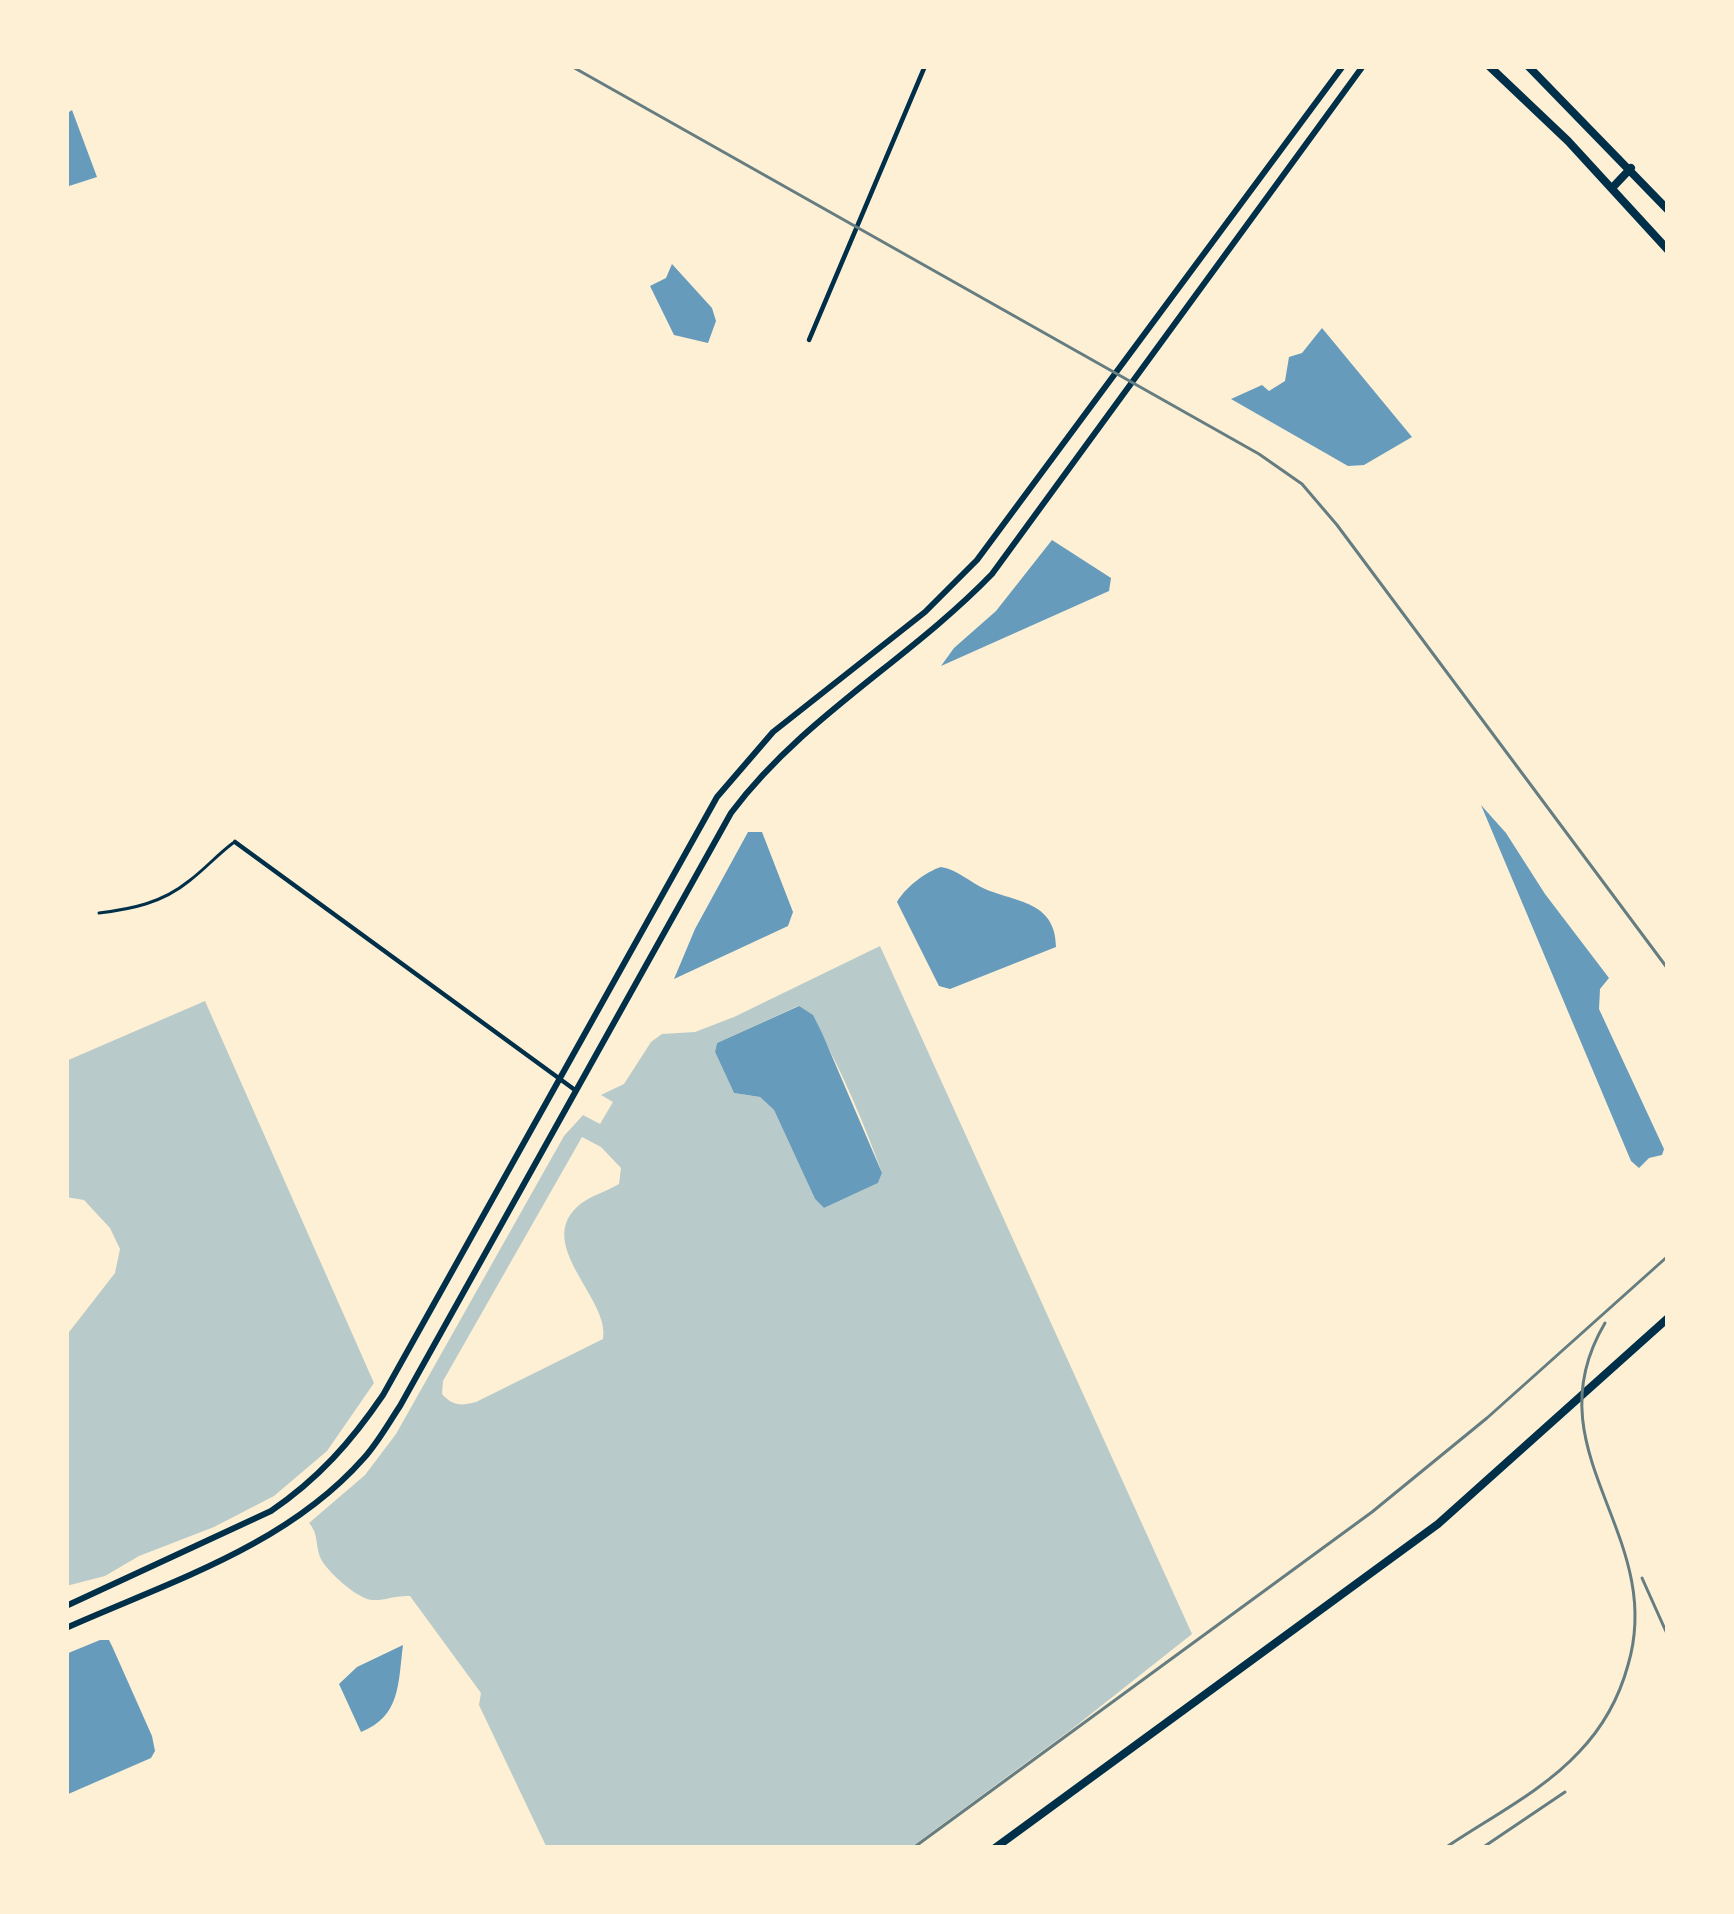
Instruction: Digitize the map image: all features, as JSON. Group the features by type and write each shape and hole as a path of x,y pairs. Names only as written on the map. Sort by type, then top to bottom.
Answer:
{"main road":[{"path":"1489,66 1613,188 1668,250"},
{"path":"1528,66 1668,210"},
{"path":"1613,188 1631,168"},
{"path":"995,1848 1438,1524 1668,1318"}],"street":[{"path":"809,340 925,66"},
{"path":"66,1606 271,1511 300,1491 352,1441 383,1395 717,797 773,732 937,602 977,560 1343,66"},
{"path":"66,1628 282,1528 338,1485 366,1456 400,1406 731,813 786,748 936,628 992,574 1363,66"},
{"path":"1240,203 1257,215"},
{"path":"834,683 847,698"},
{"path":"235,842 575,1090"}],"lane":[{"path":"99,913 142,908 188,882 235,842"}],"shaded area":[{"path":"880,946 1192,1634 910,1848 547,1848 479,1705 481,1693 410,1596 372,1600 351,1590 321,1559 309,1523 365,1475 396,1434 564,1136 583,1115 600,1124 613,1102 601,1095 624,1084 651,1042 662,1034 695,1032","holes":["798,1006 832,1056 882,1173 878,1183 824,1208 815,1199 774,1110 760,1097 734,1093 715,1052 717,1043","582,1137 601,1147 621,1168 619,1184 577,1207 566,1222 564,1239 596,1307 603,1339 476,1402 453,1403 442,1394 443,1381"]},
{"path":"205,1001 374,1383 327,1451 274,1496 105,1576 66,1586 66,1336 115,1273 120,1249 110,1228 84,1200 66,1197 66,1061"}],"water":[{"path":"72,110 97,177 66,187 66,114"},
{"path":"672,264 712,308 716,321 708,343 674,335 650,286 666,278"},
{"path":"1322,328 1412,437 1364,465 1348,466 1231,399 1262,385 1269,391 1285,381 1289,357 1302,353"},
{"path":"1052,540 1111,578 1109,591 941,666 996,611"},
{"path":"1481,805 1609,978 1600,989 1599,1009 1664,1149 1639,1168 1631,1161"},
{"path":"748,832 762,832 793,912 788,926 674,979 695,929"},
{"path":"941,867 1041,912 1049,920 1056,947 950,989 939,986 897,902 916,881"},
{"path":"799,1006 813,1015 822,1033 882,1173 878,1183 824,1208 815,1199 774,1110 760,1097 734,1093 715,1052 717,1043"},
{"path":"109,1640 112,1646 155,1751 151,1758 66,1795 66,1654"},
{"path":"403,1645 391,1707 361,1732 339,1684 357,1667"}],"railway":[{"path":"571,66 1259,454 1302,484 1668,969"},
{"path":"913,1848 1372,1512 1487,1418 1668,1256"},
{"path":"1445,1848 1565,1766 1603,1722 1628,1665 1635,1618 1630,1574 1589,1453 1582,1412 1586,1369 1605,1323"},
{"path":"1642,1578 1668,1636"},
{"path":"1482,1848 1565,1792"}]}
